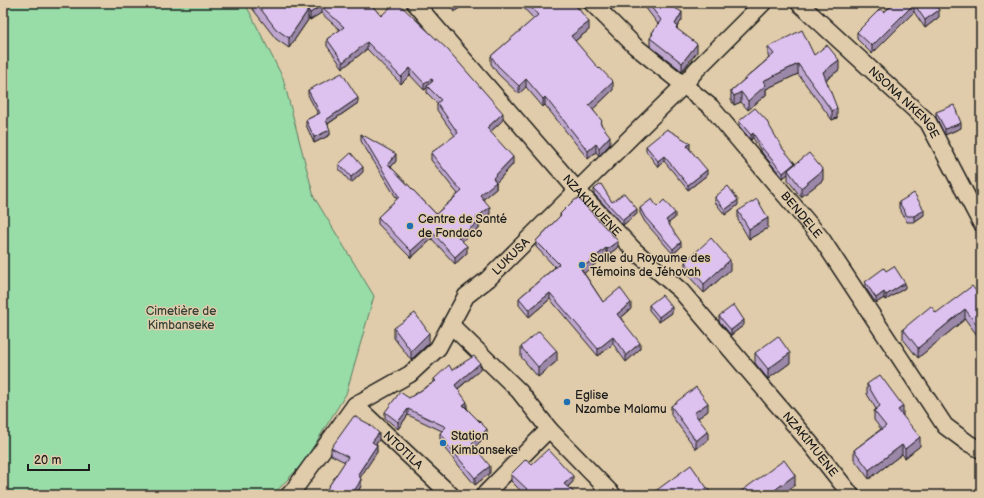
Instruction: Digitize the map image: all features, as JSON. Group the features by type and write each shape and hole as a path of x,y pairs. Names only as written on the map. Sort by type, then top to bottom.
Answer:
{"street":[{"name":"NZAKIMUENE","path":"415,3 578,190 635,251 681,291 810,443 851,495"},
{"name":"BENDELE","path":"592,3 635,46 710,107 821,238 945,426 968,444 981,450"},
{"name":"LUKUSA","path":"355,405 410,374 438,348 466,296 488,279 636,130 684,85 696,70 763,3"},
{"name":"NSONA NKENGE","path":"800,3 928,122 981,224"},
{"path":"451,325 519,391 549,429 613,495"},
{"path":"289,495 355,405"},
{"name":"NTOTILA","path":"355,405 451,495"},
{"path":"484,495 549,429"}],"green space":[{"name":"Cimetière de Kimbanseke","path":"3,3 245,3 283,78 314,197 374,296 346,394 304,462 273,495 3,495"}],"building":[{"path":"256,3 303,3 308,10 289,38 276,29"},
{"path":"304,3 370,3 381,16 395,3 398,3 448,50 503,113 487,128 513,157 493,178 496,182 480,195 490,207 476,218 479,222 458,237 467,246 455,257 432,232 411,251 378,217 399,197 361,134 396,154 388,164 436,214 462,191 431,153 458,133 437,103 441,100 427,86 433,81 432,79 424,83 410,68 401,77 367,42 343,62 327,39 344,27 321,6 310,13"},
{"path":"451,3 459,3 454,7"},
{"path":"527,3 574,3 589,22 571,36 599,69 600,68 613,82 589,105 602,121 600,123 610,136 599,148 596,144 588,151 545,97 543,99 526,79 519,86 498,66 491,56 538,15"},
{"path":"648,3 666,3 682,12 675,24 677,26 676,28 697,44 682,63 650,38 661,20"},
{"path":"895,3 933,3 939,10 925,20 914,4 872,46 857,32 880,9 884,12"},
{"path":"802,30 814,55 827,45 839,60 823,72 837,108 832,111 798,64 763,81 766,85 748,101 741,92 734,96 731,91 774,54 768,47"},
{"path":"342,73 358,98 326,120 330,130 314,137 306,120 320,113 308,90"},
{"path":"954,105 961,123 945,129 936,112"},
{"path":"755,108 766,120 783,149 795,163 783,173 763,149 753,133 751,135 739,121"},
{"path":"667,129 690,143 687,146 707,170 688,185 664,156 658,161 646,146"},
{"path":"351,153 363,167 351,177 339,164"},
{"path":"809,153 823,170 801,188 788,170"},
{"path":"601,184 612,202 624,193 637,209 623,220 594,189"},
{"path":"728,186 738,200 725,210 715,197"},
{"path":"914,193 924,210 914,216 907,216 899,202"},
{"path":"578,198 618,241 607,249 606,248 581,269 603,302 620,288 631,303 617,314 640,343 626,355 613,337 598,349 550,293 529,310 519,298 559,264 536,241 561,215 560,214"},
{"path":"652,199 657,207 664,200 675,213 666,220 681,242 673,249 645,217 640,208"},
{"path":"757,199 768,218 749,229 738,211"},
{"path":"711,238 730,260 704,284 685,262"},
{"path":"894,266 905,283 886,295 884,292 876,298 865,282 884,268 886,271"},
{"path":"972,286 980,296 977,299 981,305 981,328 980,329 965,309 918,348 903,329 931,306 936,313"},
{"path":"662,295 672,307 659,317 649,305"},
{"path":"734,305 744,320 731,330 719,316"},
{"path":"415,313 429,333 411,351 394,328"},
{"path":"539,331 557,351 538,367 521,347"},
{"path":"778,336 790,353 768,369 755,353"},
{"path":"474,356 480,363 455,385 467,402 463,405 487,429 472,444 490,466 475,478 445,442 447,441 440,433 446,427 408,409 398,422 385,412 400,392 409,398 436,381 434,379 449,365 452,370"},
{"path":"880,375 903,406 898,410 920,437 905,449 902,445 869,470 854,450 886,426 874,411 880,406 867,384"},
{"path":"696,387 708,403 694,413 708,431 696,441 671,406"},
{"path":"354,416 369,424 379,433 372,442 377,445 358,474 361,479 351,495 323,495 348,457 331,448"},
{"path":"548,449 573,476 564,484 577,495 525,495 528,490 511,474 526,459 532,464"},
{"path":"784,460 795,475 768,495 736,495"},
{"path":"691,465 712,495 650,495"},
{"path":"406,490 416,495 404,495"}],"place":[{"name":"Centre de Santé de Fondaco","path":"410,226"},
{"name":"Salle du Royaume des Témoins de Jéhovah","path":"582,265"},
{"name":"Eglise Nzambe Malamu","path":"567,402"},
{"name":"Station Kimbanseke","path":"443,443"}]}
